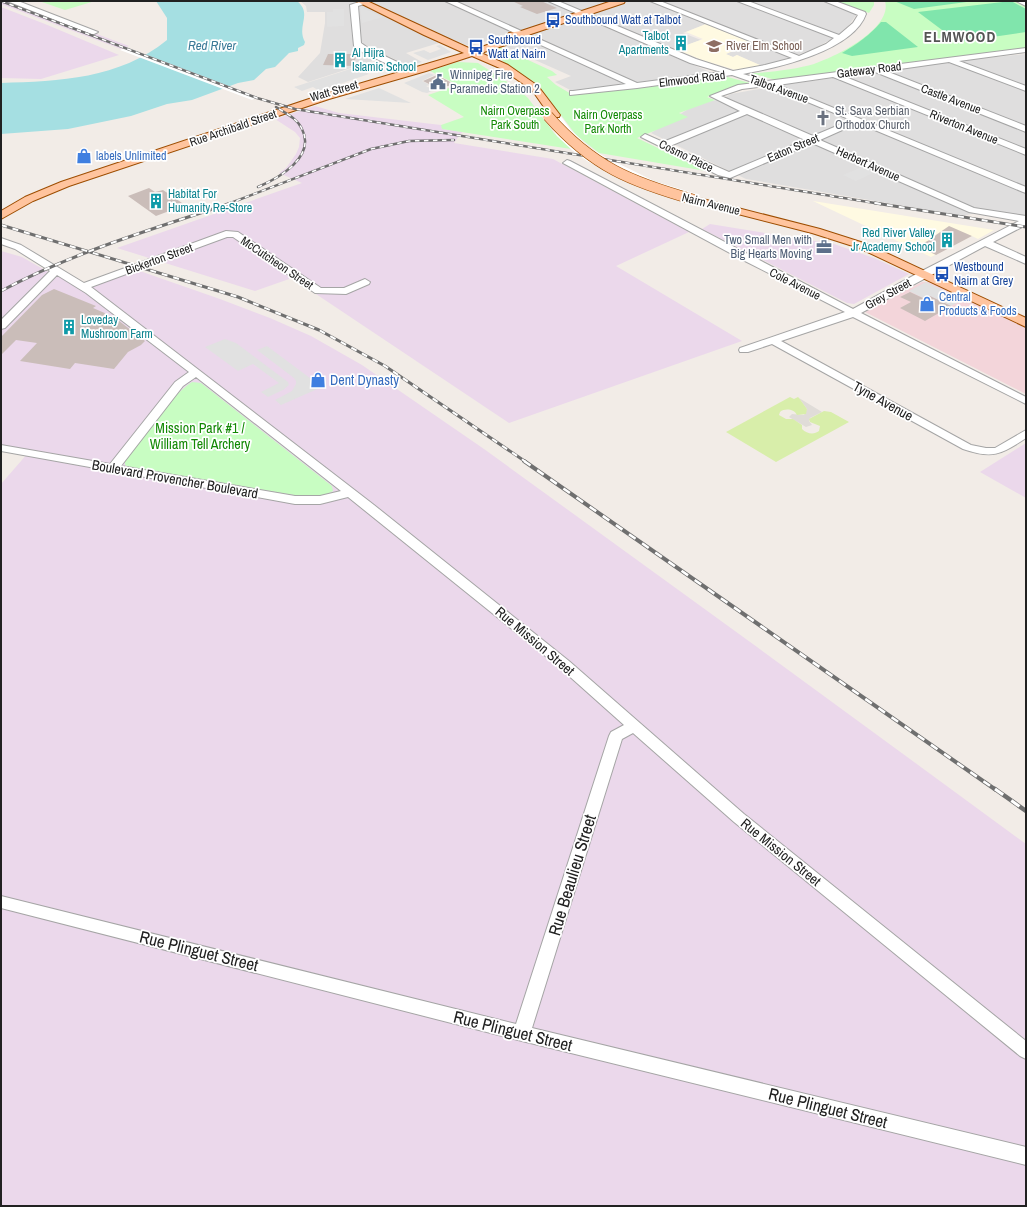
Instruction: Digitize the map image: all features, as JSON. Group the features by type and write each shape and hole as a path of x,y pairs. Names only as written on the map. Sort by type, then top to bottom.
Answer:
{"main road":[{"name":"Watt Street","path":"409,71 446,61 512,35 522,34 621,1"},
{"name":"Nairn Avenue","path":"361,2 467,52 505,67 535,88 562,134 573,145 600,164 644,184 840,233 879,247 988,305 1026,323"},
{"name":"Watt Street","path":"286,108 467,52 518,38 522,34"},
{"path":"498,44 493,50 493,54 505,67"},
{"name":"Nairn Avenue","path":"467,52 520,84 552,116"},
{"path":"446,61 470,59 484,63"},
{"name":"Rue Archibald Street","path":"1,216 17,205 45,192 286,108"},
{"name":"Nairn Avenue","path":"927,272 1026,316"},
{"path":"988,305 1005,306"}],"street":[{"path":"11,1 94,32"},
{"path":"449,1 637,86"},
{"name":"Talbot Avenue","path":"552,1 694,61 769,83 1026,190"},
{"path":"654,1 798,58"},
{"path":"742,1 840,38"},
{"name":"Elmwood Road","path":"573,93 734,73 768,67 798,58 822,49 840,38 854,27 861,17 862,14 859,12 828,1"},
{"path":"1020,1 1026,4"},
{"path":"361,2 354,5 357,44 365,50 409,71"},
{"name":"Gateway Road","path":"714,96 736,88 769,83 1026,50"},
{"path":"950,60 1026,89"},
{"name":"Castle Avenue","path":"876,70 1026,128"},
{"name":"Riverton Avenue","path":"835,75 1026,152"},
{"name":"Herbert Avenue","path":"714,96 972,210 1026,220"},
{"path":"664,146 747,111"},
{"name":"Eaton Street","path":"728,175 858,120"},
{"name":"Cosmo Place","path":"645,137 728,175"},
{"name":"Cole Avenue","path":"566,163 744,257 1026,402"},
{"name":"Grey Street","path":"744,350 853,313 1026,220"},
{"name":"McCutcheon Street","path":"235,234 319,292 346,291 365,282"},
{"name":"Bickerton Street","path":"83,287 220,236 235,234"},
{"name":"Rue Mission Street","path":"1,241 18,247 83,287 196,372 501,612 564,664 739,818 1026,1051"},
{"path":"985,242 1026,261"},
{"name":"Rue Mission Street","path":"1,248 28,253"},
{"path":"1,326 56,270"},
{"name":"Tyne Avenue","path":"774,341 967,447 982,453 995,453 1026,433"},
{"path":"113,468 178,384 196,372"},
{"name":"Boulevard Provencher Boulevard","path":"1,448 295,500 320,500 350,493"},
{"name":"Rue Beaulieu Street","path":"522,1034 616,736 634,725"},
{"name":"Rue Plinguet Street","path":"1,902 279,971 522,1034 1026,1156"}],"shaded area":[{"path":"1,1 8,1 129,46 121,49 1,4"},
{"path":"300,1 821,1 857,14 849,25 837,36 817,47 795,56 762,66 737,55 733,57 725,54 752,43 706,24 683,33 701,40 665,53 715,74 572,91 555,82 571,76 490,40 471,46 452,39 406,53 422,62 409,66 388,56 308,82 298,77 320,53 325,23 325,12 307,12 306,6"},
{"path":"1,7 119,55 41,79 1,78"},
{"path":"360,7 383,17 362,23"},
{"path":"333,9 344,9 344,26 327,27 327,12 333,12"},
{"name":"River Elm School","path":"706,24 752,43 726,54 733,57 737,55 762,66 736,70 702,60 676,49 703,39 686,32"},
{"path":"440,45 451,52 428,60 413,53 424,50 430,53 441,49 436,46"},
{"path":"1026,54 1026,220 980,212 963,216 746,179 651,133 696,104 722,99 731,94 775,86 955,61"},
{"path":"375,61 380,64 360,70 369,74 319,91 313,87 302,91 294,87"},
{"path":"429,73 434,75 422,81 430,85 426,86 434,90 427,93 404,83"},
{"path":"379,88 411,103 345,99"},
{"path":"315,106 339,113 441,125 443,129 462,132 454,143 553,159 689,232 616,266 742,341 509,423 292,278 255,291 117,248 302,183 279,173 286,168 296,154 299,147 300,138 295,132 275,119"},
{"path":"862,167 875,172 856,181 843,175"},
{"path":"813,201 994,230 978,239 972,236 931,257"},
{"path":"710,224 834,244 874,258 909,274 854,304 847,303 702,229"},
{"path":"1,251 22,257 50,273 1,322"},
{"path":"134,269 270,318 311,336 362,365 484,449 1026,844 1026,1206 1,1206 1,484 28,453 1,448 1,326 56,270 83,288"},
{"path":"922,282 932,282 1026,327 1026,394 865,312"},
{"path":"926,282 963,300 951,306 930,296 925,299 909,291"},
{"path":"225,339 236,343 288,382 289,385 283,390 268,397 261,392 279,383 253,364 238,371 205,347"},
{"path":"267,346 322,387 281,405 275,400 292,391 296,381 257,350"},
{"path":"799,398 822,412 810,418 809,421 812,425 806,427 789,417 792,414 804,415 807,409"},
{"path":"1026,443 1026,498 980,472"}],"green space":[{"path":"39,1 95,1 65,10"},
{"path":"836,1 874,1 874,5 869,13"},
{"path":"885,1 1014,1 1026,7 1026,48 776,80 750,73 807,66 835,55 848,48 872,31 880,22 885,11"},
{"path":"894,1 974,1 914,9"},
{"path":"1011,1 1026,9 1026,32 958,42 918,12"},
{"path":"881,22 886,22 918,47 852,56 842,53 863,39"},
{"name":"Nairn Overpass Park North","path":"500,47 552,71 557,75 547,77 556,85 573,95 724,76 750,83 733,86 707,97 715,100 679,113 688,117 637,138 706,171 599,153 576,135 542,90 533,81 507,65 501,59 497,52 497,49"},
{"name":"Nairn Overpass Park South","path":"458,62 478,63 518,89 528,98 554,133 571,149 442,129 441,125 464,117 428,95 458,85 430,71"},
{"name":"Mission Park #1 / William Tell Archery","path":"192,382 201,383 332,486 333,491 321,495 300,496 129,467 125,465 125,459 165,407 174,397"},
{"path":"790,397 794,399 799,398 807,409 806,414 797,415 792,410 787,410 780,412 779,415 786,419 793,419 802,425 802,429 806,432 813,433 819,431 820,426 810,422 809,419 824,411 831,412 849,422 776,462 726,432"}],"water":[{"name":"Red River","path":"156,1 297,1 302,6 304,11 302,31 305,42 304,45 298,48 298,51 289,53 275,67 266,69 254,80 238,83 192,100 167,104 131,116 68,129 1,134 1,83 67,79 88,75 129,63 149,53 167,40 167,18"}],"pier":[{"path":"126,47 258,97 252,100 120,50"},
{"path":"560,115 571,130 589,147 605,157 654,181 700,195 698,197 623,180 587,161 557,136 544,116"}],"building":[{"path":"512,1 541,1 557,8 537,14 520,7 523,6"},
{"name":"Al Hijra Islamic School","path":"328,54 357,54 353,66 323,65"},
{"name":"Winnipeg Fire Paramedic Station 2","path":"437,75 454,84 442,88 436,85 433,86 423,81"},
{"name":"Habitat For Humanity Re-Store","path":"149,188 155,192 163,190 185,205 156,216 128,196"},
{"name":"Red River Valley Jr Academy School","path":"949,226 972,236 936,255 918,246 935,237 933,237"},
{"name":"Loveday Mushroom Farm","path":"54,289 96,306 93,308 114,317 145,341 128,352 114,369 75,363 70,369 20,361 37,343 16,340 1,355 1,337 42,295"},
{"name":"Central Products & Foods","path":"910,292 925,299 930,296 951,306 925,321 900,308 911,302 900,297"}],"railway":[{"path":"1,1 257,98 295,109 881,204"},
{"path":"258,187 285,172 300,157 304,149 305,139 300,125 276,107"},
{"path":"228,204 371,149 409,141 454,140"},
{"path":"875,203 1026,227"},
{"path":"89,252 228,204"},
{"path":"1,225 89,252"},
{"path":"1,291 57,264 89,252"},
{"path":"89,252 238,297 319,330 385,366 526,462"},
{"path":"524,461 996,790"},
{"path":"995,789 1026,811"}],"place":[{"name":"Southbound Watt at Talbot","path":"553,20"},
{"name":"Talbot Apartments","path":"681,43"},
{"name":"River Elm School","path":"714,46"},
{"name":"Southbound Watt at Nairn","path":"476,47"},
{"name":"Al Hijra Islamic School","path":"340,60"},
{"name":"Winnipeg Fire Paramedic Station 2","path":"438,82"},
{"name":"St. Sava Serbian Orthodox Church","path":"823,118"},
{"name":"labels Unlimited","path":"84,156"},
{"name":"Habitat For Humanity Re-Store","path":"156,201"},
{"name":"Red River Valley Jr Academy School","path":"947,240"},
{"name":"Two Small Men with Big Hearts Moving","path":"824,247"},
{"name":"Westbound Nairn at Grey","path":"942,274"},
{"name":"Central Products & Foods","path":"927,304"},
{"name":"Loveday Mushroom Farm","path":"69,327"},
{"name":"Dent Dynasty","path":"318,380"}],"district":[{"name":"ELMWOOD","path":"960,37"}]}
